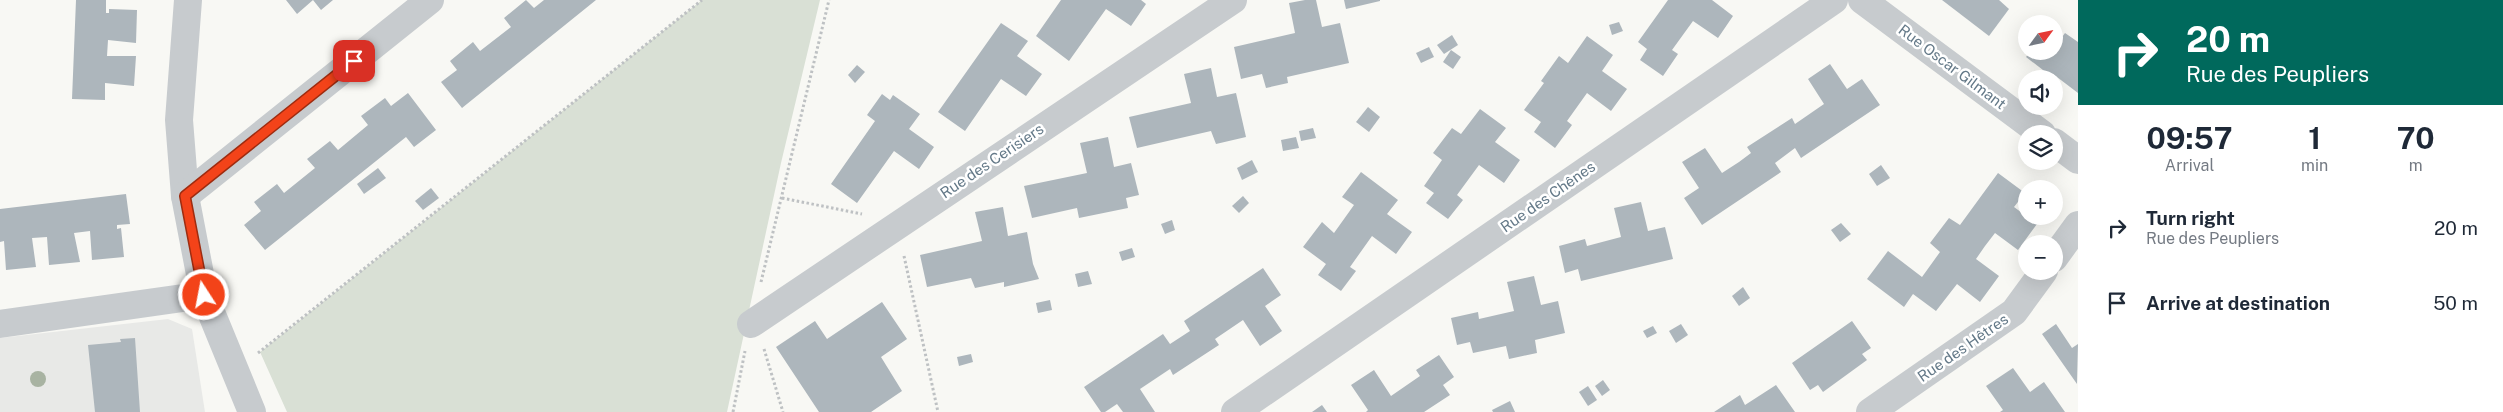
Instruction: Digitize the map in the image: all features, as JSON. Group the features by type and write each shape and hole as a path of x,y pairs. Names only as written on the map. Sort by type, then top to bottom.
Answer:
{"street":[{"path":"188,0 180,120 185,196 204,295 252,412"},
{"path":"185,196 430,0"},
{"name":"Rue des Cerisiers","path":"751,324 891,228 1233,0"},
{"name":"Rue des Chênes","path":"1235,412 1257,403 1834,0"},
{"name":"Rue Oscar Gilmant","path":"1862,0 2030,125"},
{"path":"2063,149 2078,160"},
{"path":"2063,246 2078,225"},
{"name":"Rue des Hêtres","path":"1870,412 2014,312 2037,280"},
{"path":"0,324 204,295"}],"path":[{"path":"235,371 702,0"},
{"path":"733,412 751,324 829,0"},
{"path":"782,198 867,215 878,208 902,246 938,412"},
{"path":"751,324 768,357 782,412"}],"shaded area":[{"path":"702,0 820,0 781,163 727,412 287,412 260,352"},
{"path":"168,319 192,329 205,412 0,412 0,338"}],"building":[{"path":"76,0 106,0 106,13 109,13 109,9 137,10 136,43 108,40 107,56 136,56 134,86 105,83 105,100 72,99"},
{"path":"286,0 313,0 297,14"},
{"path":"313,0 333,0 321,10"},
{"path":"526,0 534,8 544,0 596,0 462,108 441,82 457,70 450,61 473,42 480,51 511,27 504,18"},
{"path":"1061,0 1141,0 1146,4 1131,26 1106,9 1069,61 1036,36"},
{"path":"1316,0 1322,27 1340,23 1349,63 1287,77 1288,83 1266,88 1262,74 1241,79 1234,47 1295,33 1289,3"},
{"path":"1344,0 1380,0 1380,1 1346,9"},
{"path":"1668,0 1712,0 1733,16 1718,38 1693,21 1672,50 1678,54 1663,76 1640,60 1647,49 1638,42"},
{"path":"1942,0 1999,0 2009,9 1989,36"},
{"path":"1619,22 1623,31 1612,35 1609,25"},
{"path":"1001,23 1028,41 1017,56 1042,74 1026,96 1001,79 965,131 938,112"},
{"path":"2065,33 2078,42 2078,93 2063,82 2063,70 2043,70 2030,60 2063,60 2063,36"},
{"path":"1452,35 1458,45 1444,54 1437,45"},
{"path":"1587,36 1613,55 1602,71 1627,89 1611,111 1587,93 1567,121 1572,125 1555,148 1534,132 1541,122 1524,110 1544,83 1541,81 1559,56 1568,63"},
{"path":"1429,47 1434,57 1421,63 1416,53"},
{"path":"1451,50 1461,57 1453,69 1443,62"},
{"path":"1830,64 1847,89 1862,79 1880,105 1801,158 1795,148 1775,163 1781,172 1702,225 1684,198 1699,188 1682,162 1705,148 1722,173 1739,162 1751,153 1747,147 1792,118 1795,124 1824,104 1808,79"},
{"path":"857,65 865,72 855,83 848,75"},
{"path":"1211,68 1217,97 1236,93 1246,137 1216,144 1211,131 1137,148 1129,117 1191,103 1184,74"},
{"path":"408,93 436,130 414,147 406,137 265,250 244,225 261,211 254,202 277,184 284,193 315,168 307,159 330,141 338,150 368,125 361,116 385,98 391,106"},
{"path":"882,94 890,100 893,95 920,114 909,129 934,147 919,169 894,151 857,203 831,184 875,121 867,115"},
{"path":"1368,107 1380,117 1369,132 1356,122"},
{"path":"1480,109 1506,128 1495,142 1520,160 1504,183 1479,165 1457,195 1463,200 1448,219 1426,203 1434,193 1424,186 1442,160 1433,153 1452,128 1461,134"},
{"path":"1313,128 1316,138 1301,141 1299,131"},
{"path":"1108,137 1114,167 1131,163 1139,195 1126,198 1128,208 1079,218 1077,208 1032,218 1024,186 1087,173 1080,143"},
{"path":"1296,137 1299,148 1283,151 1281,140"},
{"path":"1252,160 1258,172 1242,180 1237,168"},
{"path":"1881,165 1890,178 1877,186 1869,174"},
{"path":"378,168 386,178 364,194 357,184"},
{"path":"1361,172 1398,200 1387,214 1412,232 1396,254 1372,236 1350,267 1356,271 1341,291 1318,275 1326,264 1303,247 1322,222 1334,233 1354,205 1342,197"},
{"path":"1998,173 2018,188 2018,202 2014,207 2018,210 2018,225 2036,225 2029,235 2018,235 2018,250 1995,233 1985,246 1976,259 1999,276 1980,302 1957,284 1936,311 1913,294 1904,307 1867,279 1888,251 1922,277 1940,252 1930,243 1949,218 1960,225"},
{"path":"431,188 439,198 423,210 415,201"},
{"path":"126,194 130,224 117,225 117,229 121,228 124,257 92,260 90,231 74,233 80,262 49,265 47,237 32,238 36,267 6,270 4,241 0,242 0,209"},
{"path":"1243,196 1249,203 1239,213 1232,206"},
{"path":"1641,202 1648,231 1665,227 1673,259 1581,281 1578,269 1565,273 1559,246 1585,239 1587,246 1621,237 1614,208"},
{"path":"1003,207 1008,236 1027,232 1033,264 1039,279 1004,287 1004,282 975,288 971,278 927,287 920,255 982,241 975,212"},
{"path":"1172,220 1175,230 1165,234 1161,224"},
{"path":"1841,223 1851,234 1840,242 1831,230"},
{"path":"1132,248 1135,257 1122,261 1119,252"},
{"path":"1263,268 1281,295 1265,306 1282,331 1260,346 1243,320 1215,339 1219,345 1173,375 1170,369 1140,389 1155,412 1123,412 1117,404 1105,412 1101,412 1084,387 1163,334 1170,344 1190,331 1184,321"},
{"path":"1088,271 1092,284 1078,287 1075,274"},
{"path":"1534,276 1541,305 1558,301 1565,333 1535,340 1537,353 1509,359 1506,346 1473,353 1470,342 1457,345 1451,318 1478,312 1479,319 1514,311 1507,282"},
{"path":"1743,287 1750,298 1739,306 1732,296"},
{"path":"1050,300 1052,310 1038,313 1036,303"},
{"path":"882,302 907,339 881,357 902,391 871,412 819,412 776,347 815,321 827,339"},
{"path":"1852,321 1871,348 1862,354 1867,360 1823,392 1818,385 1810,390 1792,363"},
{"path":"1681,324 1688,335 1676,343 1669,331"},
{"path":"2056,324 2072,348 2078,344 2077,384 2042,334"},
{"path":"1653,326 1657,333 1647,338 1643,331"},
{"path":"135,338 140,412 95,412 88,345 121,342 120,339"},
{"path":"971,354 973,362 959,366 957,357"},
{"path":"1439,355 1454,377 1443,385 1450,395 1424,412 1366,412 1368,410 1351,385 1374,370 1391,396 1420,376 1416,370"},
{"path":"2013,368 2030,392 2044,382 2065,412 2000,412 2003,410 1986,386"},
{"path":"1603,380 1610,390 1602,396 1595,386"},
{"path":"1776,385 1795,412 1714,412 1740,395 1745,405"},
{"path":"1588,386 1597,400 1588,406 1579,392"},
{"path":"1510,401 1515,412 1493,412 1492,410"},
{"path":"1322,405 1327,412 1312,412"}],"route":[{"path":"204,295 185,196 354,61"}]}
